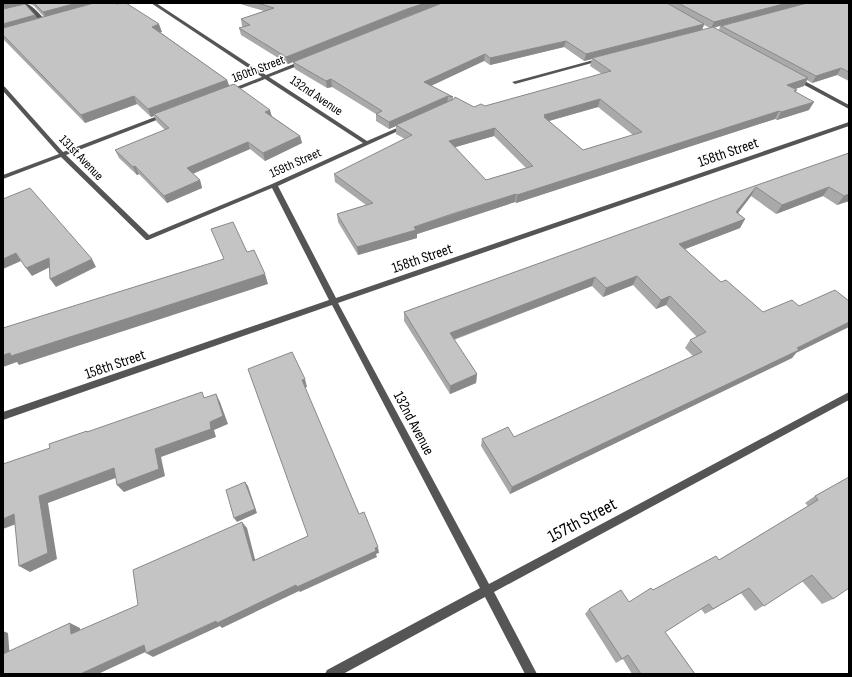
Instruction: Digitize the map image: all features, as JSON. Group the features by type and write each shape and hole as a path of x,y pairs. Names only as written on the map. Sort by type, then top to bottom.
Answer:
{"street":[{"path":"25,3 45,23"},
{"name":"132nd Avenue","path":"153,3 366,143"},
{"path":"3,15 31,8"},
{"path":"38,25 53,20"},
{"path":"515,82 606,58"},
{"name":"160th Street","path":"220,95 310,59"},
{"path":"789,74 849,107"},
{"name":"131st Avenue","path":"3,88 62,154 148,238"},
{"path":"3,177 169,114"},
{"name":"159th Street","path":"148,238 274,185 415,122"},
{"name":"158th Street","path":"3,416 849,124"},
{"name":"132nd Avenue","path":"274,185 334,302 531,674"},
{"name":"157th Street","path":"331,674 849,396"}],"building":[{"path":"34,3 77,3 43,12"},
{"path":"94,3 126,3 159,24 152,27 227,80 148,109 134,96 81,115 3,35 3,28"},
{"path":"257,3 425,3 286,57 239,28 250,25 241,19 274,8"},
{"path":"442,3 667,3 704,24 586,54 566,41 490,58 485,54 424,82 453,97 448,96 389,122 376,114 382,111 331,79 326,81 293,62"},
{"path":"678,3 787,3 714,22"},
{"path":"807,3 849,3 849,72 841,68 816,76 721,26"},
{"path":"25,4 35,15 3,24 3,9"},
{"path":"713,27 808,78 787,85 797,90 794,91 814,102 781,112 779,111 517,195 516,194 452,214 414,227 416,230 357,247 337,214 373,203 334,174 412,135 396,125 454,99 455,97 474,107 481,104 485,106 611,71 592,58","holes":["600,99 642,132 583,150 544,117 546,116 544,115","495,128 533,166 486,180 449,141"]},
{"path":"234,84 270,110 265,112 300,136 263,153 248,142 187,168 200,180 164,196 135,166 133,167 115,150 169,128 154,114"},
{"path":"849,153 849,194 844,196 829,187 782,205 756,187 736,212 745,219 679,244 721,282 726,280 763,312 792,300 799,306 835,290 849,301 849,322 797,348 799,350 512,487 482,439 508,427 514,437 702,352 690,340 706,332 670,296 661,300 637,276 606,288 595,277 450,333 477,374 450,386 404,312"},
{"path":"30,188 92,259 50,279 49,258 26,268 16,253 3,259 3,199"},
{"path":"233,222 247,252 254,250 265,274 11,356 10,353 3,355 3,328 224,259 211,229"},
{"path":"292,352 305,379 302,380 359,514 364,512 378,547 375,548 376,551 297,587 296,585 217,623 216,621 146,653 144,645 80,674 3,674 3,654 70,623 71,634 138,605 133,570 242,522 253,561 308,536 248,369"},
{"path":"202,392 204,398 216,394 223,416 210,422 211,429 155,449 159,469 117,485 114,468 39,496 48,553 19,566 14,514 3,519 3,464 50,448 49,444"},
{"path":"849,477 849,588 833,599 812,575 764,606 749,588 713,609 709,604 665,632 695,674 641,674 628,655 622,659 589,609 621,590 629,602 651,588 653,590 716,556 719,560 818,500 815,496"},
{"path":"245,482 255,509 234,518 226,490"}]}
